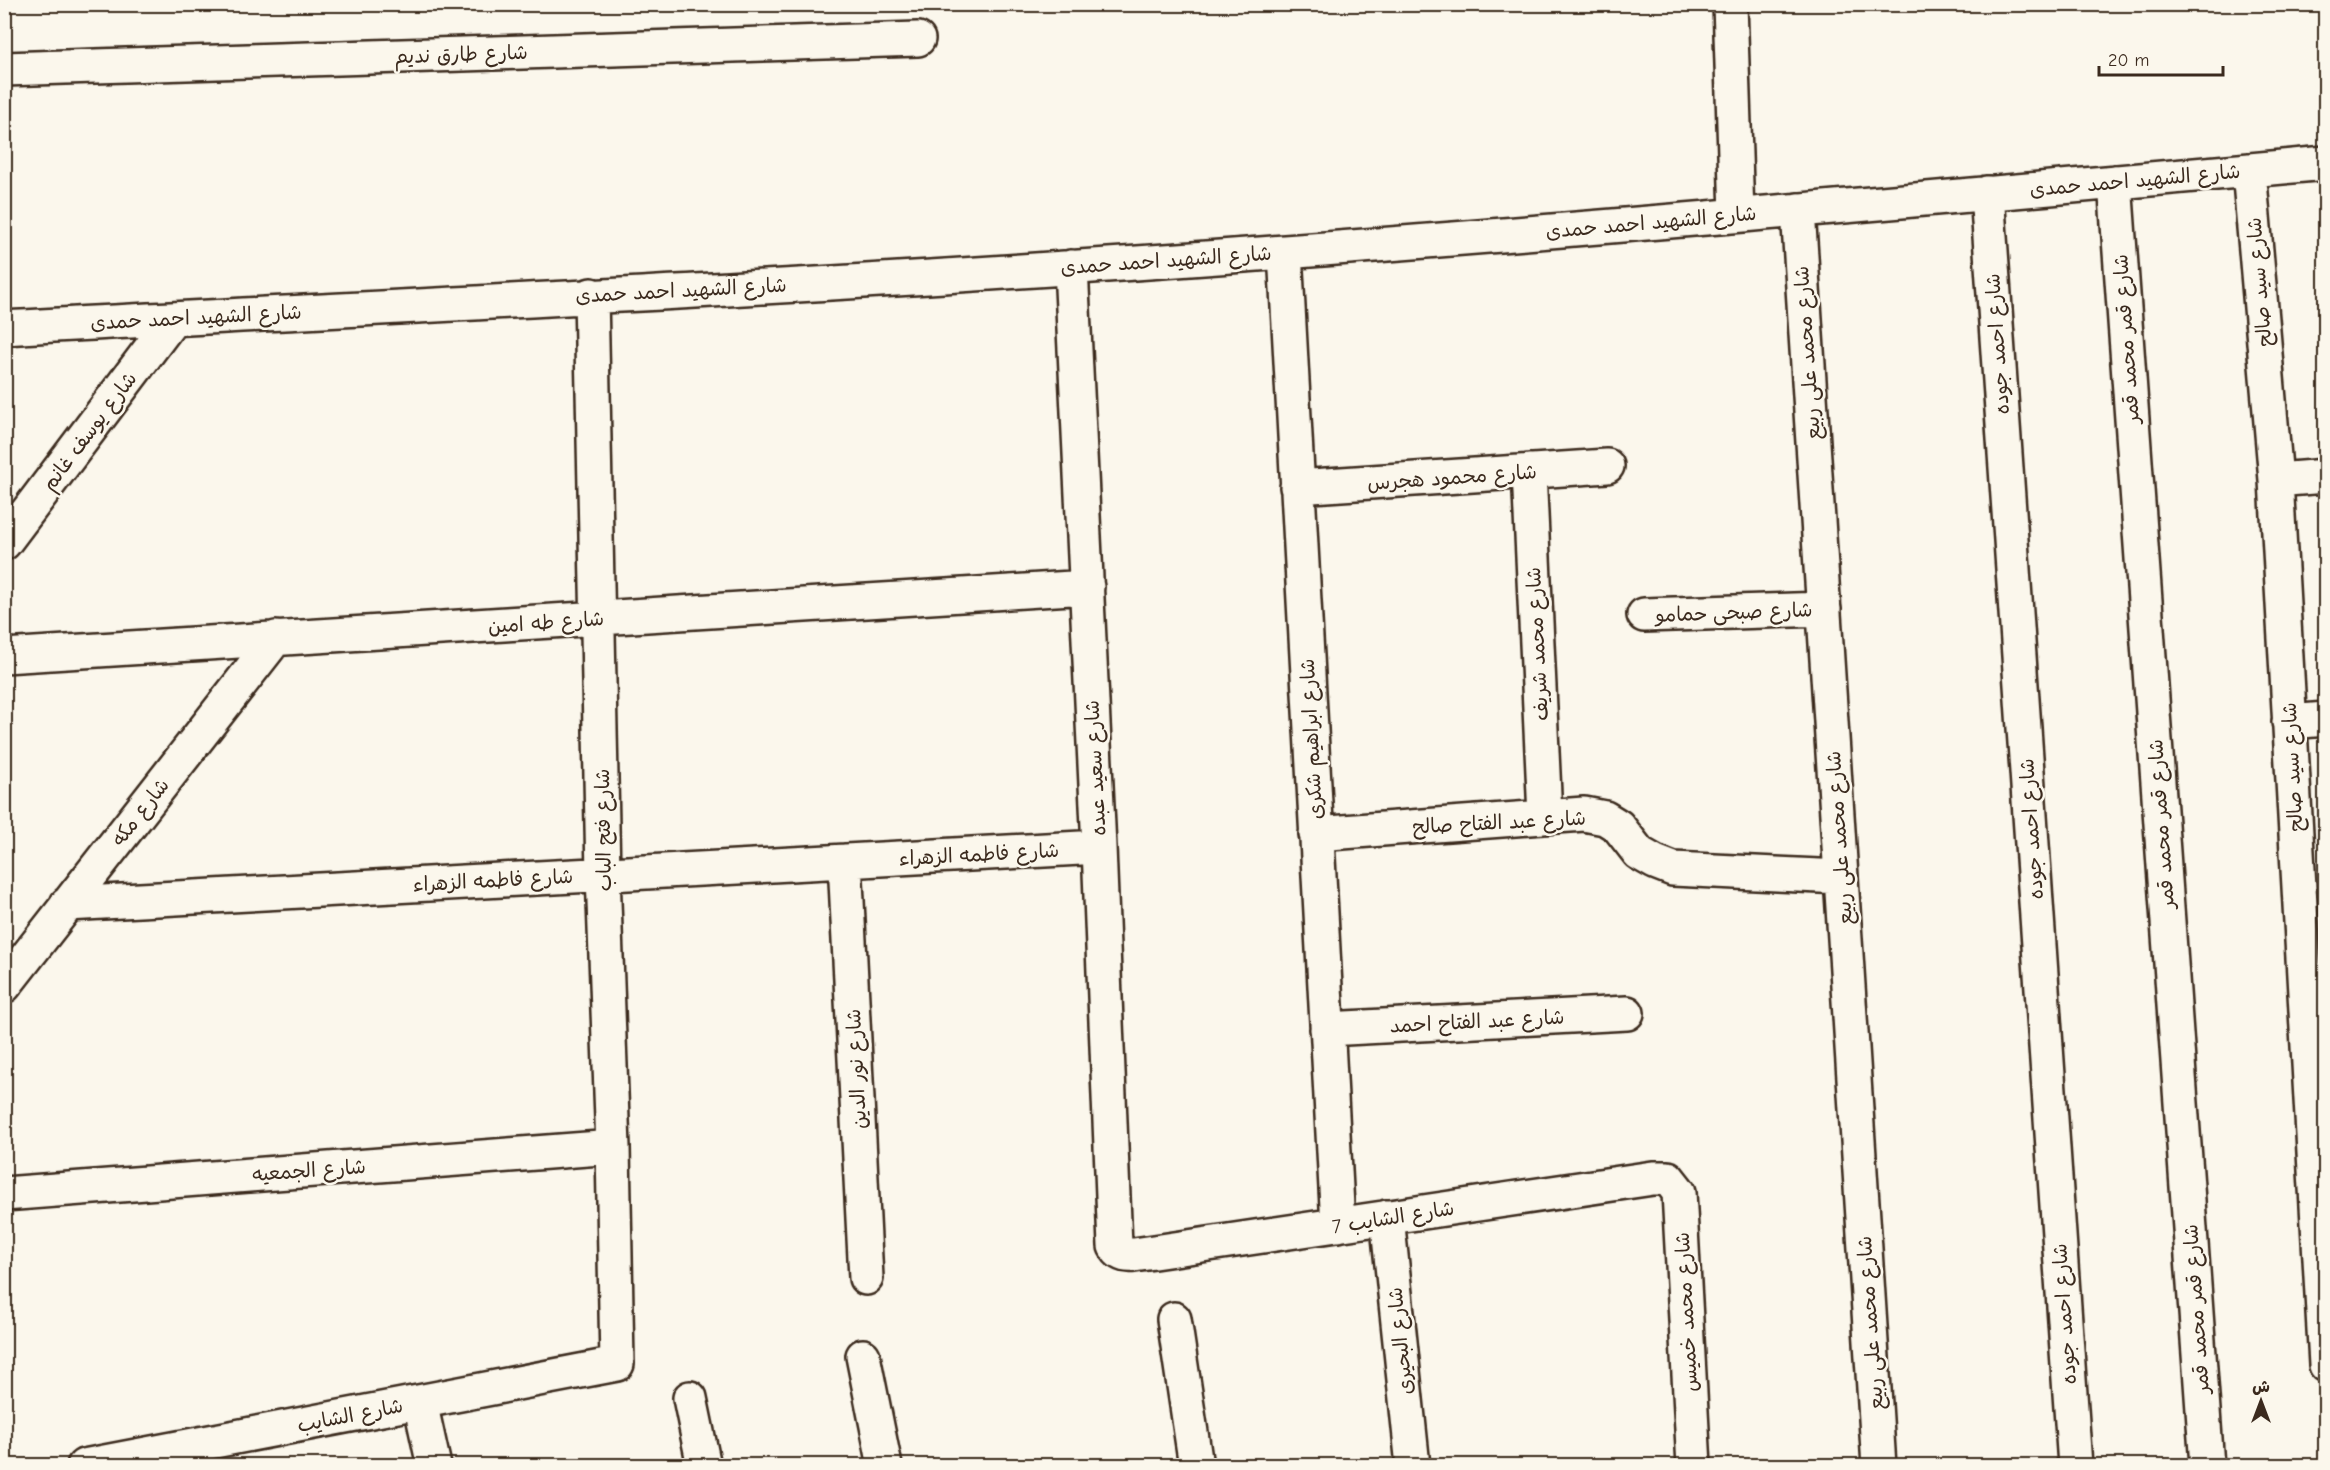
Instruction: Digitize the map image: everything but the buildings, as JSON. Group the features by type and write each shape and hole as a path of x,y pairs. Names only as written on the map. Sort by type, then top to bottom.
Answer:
{"street":[{"path":"1730,4 1737,215"},
{"name":"شارع طارق نديم","path":"4,69 918,39"},
{"name":"شارع الشهيد احمد حمدى","path":"4,328 1071,267 1284,252 1798,210 2325,163"},
{"name":"شارع سيد صالح","path":"2249,170 2276,480 2289,722 2313,916 2325,1365"},
{"name":"شارع قمر محمد قمر","path":"2115,182 2207,1466"},
{"name":"شارع احمد جوده","path":"1987,192 2075,1466"},
{"name":"شارع محمد على ربيع","path":"1798,210 1879,1466"},
{"name":"شارع ابراهيم شكرى","path":"1284,252 1338,1225"},
{"name":"شارع سعيد عبده","path":"1071,267 1099,847 1114,1238 1119,1253 1134,1256"},
{"name":"شارع فتح الباب","path":"591,295 603,874 614,1147 616,1364"},
{"name":"شارع يوسف غانم","path":"4,543 173,319"},
{"name":"شارع محمود هجرس","path":"1297,487 1607,466"},
{"name":"شارع محمد شريف","path":"1529,471 1545,816"},
{"path":"2276,480 2325,476"},
{"name":"شارع طه امين","path":"4,656 1087,587"},
{"name":"شارع صبحى حمامو","path":"1644,615 1824,609"},
{"name":"شارع مكه","path":"4,986 276,638"},
{"path":"2289,722 2325,718"},
{"name":"شارع عبد الفتاح صالح","path":"1317,834 1584,814 1605,818 1618,826 1639,853 1672,868 1841,877"},
{"name":"شارع فاطمه الزهراء","path":"67,904 1099,847"},
{"name":"شارع نور الدين","path":"845,861 866,1278"},
{"name":"شارع عبد الفتاح احمد","path":"1327,1029 1627,1013"},
{"name":"شارع الجمعيه","path":"4,1194 614,1147"},
{"name":"شارع الشايب 7","path":"1134,1256 1653,1178"},
{"name":"شارع محمد خميس","path":"1653,1178 1668,1178 1679,1192 1694,1466"},
{"name":"شارع البحيرى","path":"1387,1217 1413,1466"},
{"path":"1174,1319 1196,1466"},
{"path":"863,1356 885,1466"},
{"name":"شارع الشايب","path":"84,1466 191,1455 420,1402 616,1364"},
{"path":"690,1398 704,1466"},
{"path":"420,1402 434,1466"}]}
